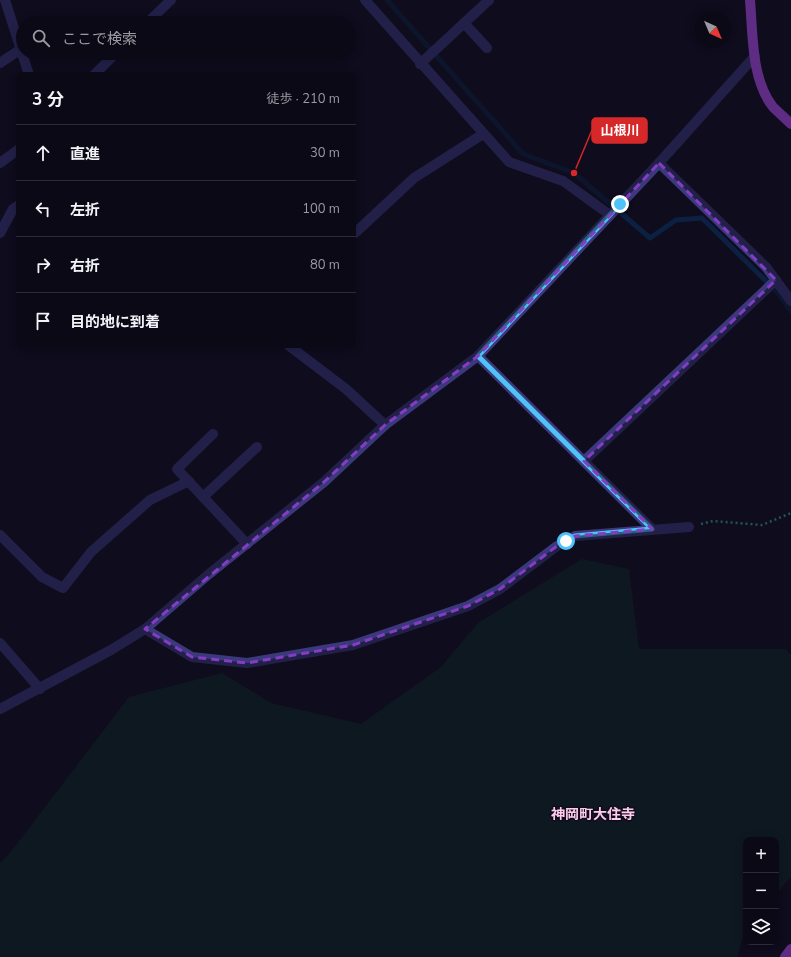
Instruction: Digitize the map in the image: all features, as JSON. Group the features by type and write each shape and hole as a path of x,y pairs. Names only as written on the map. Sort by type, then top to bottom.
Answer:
{"main road":[{"path":"750,0 755,56 761,83 773,106 791,124"},
{"path":"785,957 791,949"}],"street":[{"path":"5,0 16,34"},
{"path":"154,16 171,0"},
{"path":"364,0 509,162 563,181 610,215"},
{"path":"420,64 489,0"},
{"path":"464,23 487,48"},
{"path":"0,63 16,53"},
{"path":"0,709 40,689 145,629 324,482 385,425 478,356 659,163 755,56"},
{"path":"24,60 28,72"},
{"path":"97,72 109,60"},
{"path":"356,232 414,178 483,134"},
{"path":"0,163 16,152"},
{"path":"659,163 766,267 791,301"},
{"path":"0,233 13,209 16,206"},
{"path":"584,461 776,280"},
{"path":"292,348 346,389 385,425"},
{"path":"478,356 652,529"},
{"path":"213,434 177,469 247,544"},
{"path":"203,497 257,447"},
{"path":"0,535 42,577 63,588 91,552 150,500 189,481"},
{"path":"145,629 192,657 247,663 353,645 468,606 500,589 557,546 575,536 689,527"},
{"path":"0,643 40,689"}],"path":[{"path":"689,527 713,521 762,526 791,513"}],"highlighted area":[{"path":"659,163 776,280 584,461 652,529 575,536 557,546 500,589 468,606 353,645 247,663 192,657 145,629 324,482 385,425 478,356"}],"green space":[{"path":"582,559 629,569 639,649 786,649 791,655 791,877 779,891 779,837 743,837 743,937 737,957 0,957 0,863 10,853 129,697 222,673 271,703 361,724 441,667 478,623"}],"waterway":[{"path":"387,0 523,154 574,173 650,238 676,220 702,218 777,292 791,311"}],"place":[{"name":"山根川","path":"574,173"}],"district":[{"name":"神岡町大住寺","path":"593,814"}],"route":[{"path":"566,541 575,536 652,529 478,356 620,204"}]}
